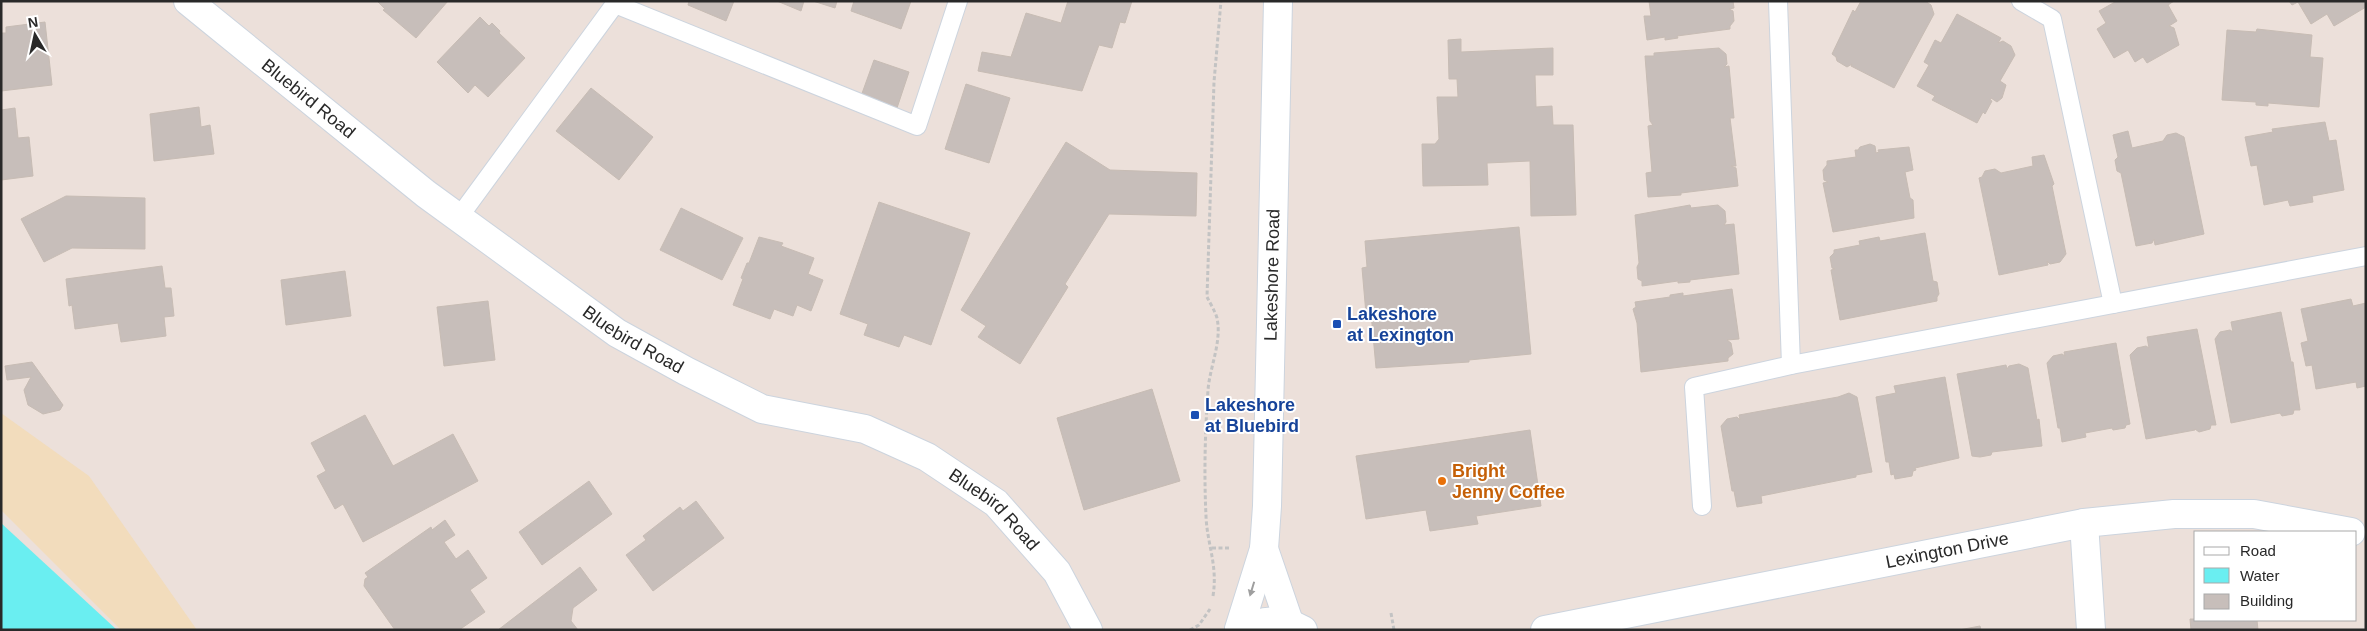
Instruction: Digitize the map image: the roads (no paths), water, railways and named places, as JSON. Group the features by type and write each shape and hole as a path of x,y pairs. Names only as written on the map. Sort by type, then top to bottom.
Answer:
{"street":[{"name":"Bluebird Road","path":"188,1 426,194 617,332 686,371 762,409 864,429 927,456 996,503 1057,572 1088,630"},
{"name":"Lakeshore Road","path":"1239,630 1264,549 1267,506 1278,1"},
{"name":"Lexington Drive","path":"1545,630 1592,626 2084,523 2174,514 2254,514 2346,531"},
{"path":"2084,523 2091,630"},
{"name":"Lakeshore Road","path":"1264,549 1296,626"},
{"path":"1239,630 1264,621 1296,626"}],"lane":[{"path":"459,218 615,4 917,126 958,1"},
{"path":"1778,1 1791,365"},
{"path":"2021,1 2052,19 2113,304"},
{"path":"1702,506 1694,387 1791,365 2366,256"}],"water":[{"path":"1,523 117,630 1,630"}],"place":[{"name":"Lakeshore at Lexington","path":"1337,324"},
{"name":"Lakeshore at Bluebird","path":"1195,415"},
{"name":"Bright Jenny Coffee","path":"1442,481"}]}
